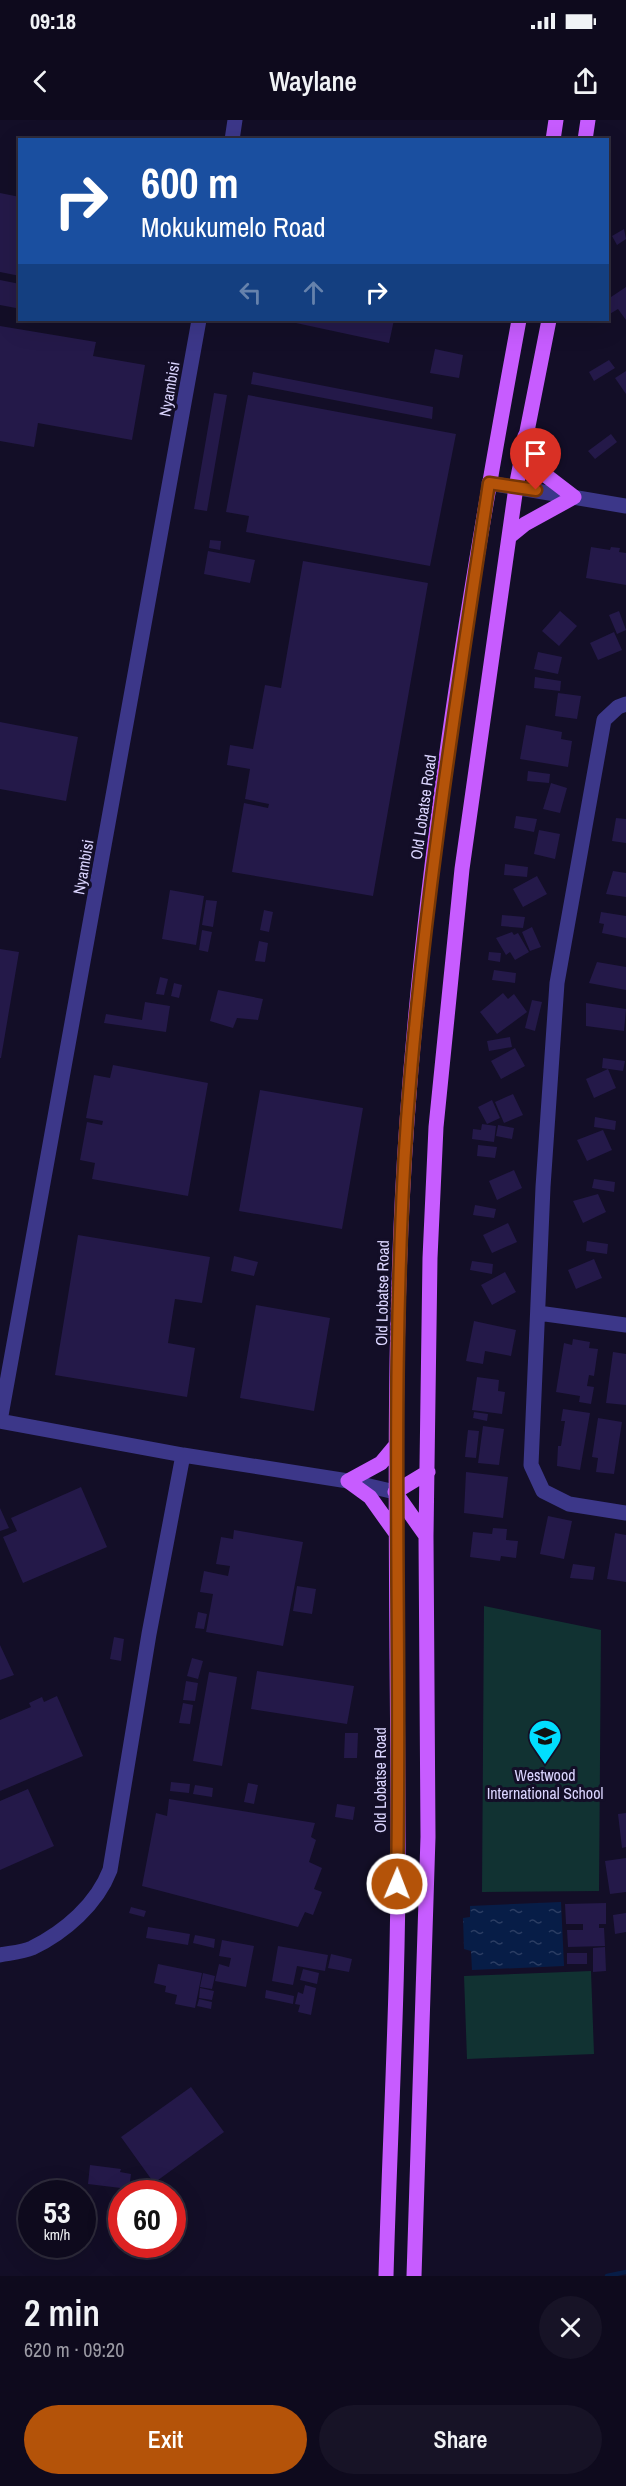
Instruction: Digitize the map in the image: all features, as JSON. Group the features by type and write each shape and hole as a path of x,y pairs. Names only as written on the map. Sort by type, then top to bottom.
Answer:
{"main road":[{"path":"553,138 556,120"},
{"path":"585,138 588,120"},
{"name":"Old Lobatse Road","path":"386,2276 392,2154 398,1838 395,1492 400,1252 408,1108 432,865 489,483 519,321"},
{"path":"414,2276 428,1838 426,1536 430,1258 436,1127 462,869 516,487 549,321"},
{"path":"509,537 525,524 574,497 544,474 525,436"},
{"path":"396,1445 381,1463 348,1481 370,1497 396,1533"},
{"path":"426,1536 395,1492 428,1472"}],"street":[{"path":"232,138 235,120"},
{"name":"Nyambisi","path":"0,1421 199,321"},
{"path":"489,483 626,506"},
{"path":"626,704 618,706 604,720 557,983 531,1465 543,1491 569,1504 626,1513"},
{"path":"538,1313 626,1325"},
{"path":"0,1421 183,1455 348,1481 395,1492"},
{"path":"0,1955 30,1949 60,1932 102,1890 110,1870 149,1634 183,1455"}],"green space":[{"path":"484,1606 601,1630 599,1891 482,1892"},
{"path":"591,1971 594,2054 467,2059 464,1976"}],"water":[{"path":"561,1902 564,1966 472,1970 471,1951 464,1949 463,1918 470,1917 470,1906"}],"building":[{"path":"0,193 18,197 18,276 0,272"},
{"path":"624,229 626,239 617,245 612,236"},
{"path":"0,280 18,284 16,308 0,305"},
{"path":"626,287 626,320 618,309 609,314 609,298"},
{"path":"296,321 394,321 389,343 296,323"},
{"path":"0,326 96,342 93,356 145,365 132,440 38,423 34,447 0,441"},
{"path":"435,349 463,355 459,378 430,373"},
{"path":"609,360 615,368 594,381 589,372"},
{"path":"626,371 626,394 615,378"},
{"path":"253,372 433,407 432,419 251,384"},
{"path":"214,393 227,395 207,511 194,509"},
{"path":"248,395 456,434 430,566 246,532 249,516 226,512"},
{"path":"611,434 617,442 595,459 588,451"},
{"path":"210,540 221,541 220,550 209,548"},
{"path":"591,547 610,550 611,547 620,548 619,552 626,553 626,585 586,578"},
{"path":"208,551 255,560 250,583 204,574"},
{"path":"303,561 428,583 373,896 232,872 244,803 268,808 269,804 245,799 250,769 227,765 230,745 253,749 265,685 281,688"},
{"path":"560,611 577,626 559,646 542,631"},
{"path":"619,611 626,630 617,634 609,615"},
{"path":"614,632 622,650 598,660 590,643"},
{"path":"538,652 562,657 558,674 534,669"},
{"path":"535,677 561,681 560,691 534,688"},
{"path":"558,693 581,696 577,719 555,716"},
{"path":"0,722 78,737 66,801 0,789"},
{"path":"526,725 562,732 561,739 572,741 568,767 520,759"},
{"path":"528,771 550,774 549,783 527,781"},
{"path":"551,783 567,788 560,813 543,809"},
{"path":"516,816 537,819 534,832 514,828"},
{"path":"616,818 626,819 626,843 612,841"},
{"path":"539,830 560,834 555,859 534,854"},
{"path":"505,864 528,867 527,877 504,875"},
{"path":"613,871 626,873 626,897 606,894"},
{"path":"537,876 547,894 523,907 513,889"},
{"path":"170,890 204,896 196,945 162,939"},
{"path":"206,900 217,901 213,927 202,925"},
{"path":"264,910 273,912 269,932 260,930"},
{"path":"601,912 626,916 626,938 602,933 604,924 599,923"},
{"path":"502,915 525,917 523,928 501,926"},
{"path":"532,927 541,947 530,951 522,932"},
{"path":"202,930 212,932 208,952 199,950"},
{"path":"512,932 514,935 518,933 529,952 515,960 510,952 506,955 496,938"},
{"path":"259,941 268,943 265,962 255,961"},
{"path":"0,949 19,952 1,1058 0,1058"},
{"path":"489,952 501,953 500,962 488,960"},
{"path":"597,962 626,967 626,990 589,983"},
{"path":"494,970 516,973 515,983 492,980"},
{"path":"160,977 168,979 164,995 156,994"},
{"path":"174,983 182,985 179,998 171,996"},
{"path":"218,990 263,999 258,1020 237,1018 233,1028 210,1021"},
{"path":"503,993 508,999 514,994 527,1012 497,1034 480,1012"},
{"path":"532,1000 542,1002 535,1031 525,1028"},
{"path":"145,1002 170,1006 166,1032 104,1023 106,1014 142,1020"},
{"path":"586,1003 626,1009 624,1031 586,1026"},
{"path":"510,1037 512,1047 489,1051 487,1041"},
{"path":"515,1048 525,1066 501,1079 491,1061"},
{"path":"603,1058 625,1061 623,1071 602,1068"},
{"path":"113,1065 208,1083 188,1196 92,1179 95,1163 80,1160 87,1122 102,1125 103,1121 86,1118 94,1075 110,1078"},
{"path":"608,1069 616,1088 594,1098 586,1079"},
{"path":"260,1090 363,1108 342,1229 239,1211"},
{"path":"513,1094 523,1115 504,1123 495,1102"},
{"path":"492,1100 500,1118 487,1124 478,1107"},
{"path":"595,1117 616,1121 615,1130 594,1127"},
{"path":"482,1124 496,1126 494,1142 472,1139 473,1129 481,1130"},
{"path":"498,1125 514,1128 512,1139 496,1136"},
{"path":"603,1130 612,1150 587,1161 577,1140"},
{"path":"478,1145 497,1147 495,1158 477,1156"},
{"path":"514,1170 522,1188 497,1200 489,1181"},
{"path":"594,1179 615,1182 614,1192 592,1188"},
{"path":"598,1194 606,1212 583,1223 573,1201"},
{"path":"475,1205 496,1209 494,1218 473,1215"},
{"path":"508,1223 517,1242 492,1253 483,1235"},
{"path":"78,1235 210,1257 202,1303 175,1299 168,1343 195,1348 187,1397 55,1375"},
{"path":"587,1241 608,1244 607,1254 586,1251"},
{"path":"234,1256 258,1262 254,1276 231,1271"},
{"path":"594,1259 602,1278 576,1289 568,1270"},
{"path":"472,1261 493,1264 492,1274 470,1270"},
{"path":"505,1272 516,1292 492,1305 481,1285"},
{"path":"256,1305 330,1318 314,1411 240,1398"},
{"path":"474,1321 516,1330 511,1356 485,1351 483,1364 466,1361"},
{"path":"573,1339 590,1342 589,1348 598,1349 594,1376 589,1375 587,1386 594,1387 591,1404 579,1402 580,1396 556,1392 564,1343 572,1345"},
{"path":"613,1352 626,1354 626,1405 606,1403"},
{"path":"477,1377 499,1380 498,1391 505,1392 502,1414 472,1410"},
{"path":"563,1409 590,1413 580,1470 557,1466 558,1446 561,1446 565,1421 561,1421"},
{"path":"474,1412 488,1414 487,1421 473,1418"},
{"path":"598,1418 622,1422 614,1474 596,1472 598,1458 592,1457"},
{"path":"483,1426 504,1429 499,1465 478,1463"},
{"path":"468,1430 479,1431 476,1458 465,1457"},
{"path":"466,1472 508,1477 503,1518 464,1513"},
{"path":"81,1487 107,1547 23,1583 3,1537 17,1531 11,1518"},
{"path":"0,1508 9,1528 0,1531"},
{"path":"548,1516 572,1521 564,1559 540,1554"},
{"path":"493,1528 507,1529 506,1540 518,1541 516,1558 501,1556 500,1561 470,1557 473,1532 492,1534"},
{"path":"234,1530 303,1542 283,1646 206,1632 213,1594 200,1592 204,1571 228,1576 230,1566 216,1564 221,1537 233,1539"},
{"path":"615,1533 626,1535 626,1582 607,1579"},
{"path":"573,1564 595,1567 593,1580 570,1578"},
{"path":"297,1586 316,1589 312,1614 293,1611"},
{"path":"198,1612 207,1614 204,1629 195,1628"},
{"path":"114,1637 124,1639 121,1661 110,1659"},
{"path":"0,1645 14,1675 0,1680"},
{"path":"192,1658 203,1661 198,1679 187,1676"},
{"path":"257,1671 354,1686 347,1724 251,1709"},
{"path":"209,1672 237,1677 222,1766 193,1761"},
{"path":"186,1681 198,1683 195,1701 183,1700"},
{"path":"57,1696 83,1756 0,1791 0,1720 31,1707 29,1703 42,1697 44,1702"},
{"path":"183,1703 193,1705 190,1724 179,1723"},
{"path":"345,1733 358,1733 357,1758 344,1758"},
{"path":"171,1782 190,1784 189,1793 170,1791"},
{"path":"248,1783 258,1785 254,1804 244,1802"},
{"path":"195,1785 213,1788 212,1797 193,1794"},
{"path":"28,1789 54,1846 0,1870 0,1801"},
{"path":"169,1799 315,1823 311,1837 316,1840 309,1862 322,1868 314,1889 322,1892 313,1915 305,1912 298,1927 142,1886 156,1813 167,1816"},
{"path":"337,1804 355,1807 353,1820 335,1817"},
{"path":"626,1813 626,1847 622,1848 618,1814"},
{"path":"626,1858 626,1892 610,1894 605,1861"},
{"path":"606,1903 606,1924 599,1924 599,1928 604,1928 605,1946 568,1947 567,1930 583,1930 583,1924 566,1924 565,1904"},
{"path":"131,1907 146,1911 144,1917 129,1913"},
{"path":"626,1913 626,1932 615,1934 613,1915"},
{"path":"148,1927 190,1934 188,1945 146,1938"},
{"path":"195,1935 215,1939 214,1948 193,1943"},
{"path":"222,1940 254,1946 246,1987 215,1981 219,1964 229,1967 231,1958 219,1956"},
{"path":"278,1946 328,1955 325,1971 297,1966 293,1985 272,1981"},
{"path":"605,1947 606,1971 593,1972 593,1948"},
{"path":"567,1953 587,1953 587,1964 567,1964"},
{"path":"331,1954 352,1959 349,1972 328,1968"},
{"path":"158,1964 202,1973 195,2008 175,2004 177,1995 165,1992 166,1986 154,1983"},
{"path":"303,1969 319,1973 317,1984 300,1980"},
{"path":"203,1973 215,1976 212,1989 200,1987"},
{"path":"305,1985 316,1988 311,2015 298,2012 300,2005 295,2004 298,1992 303,1994"},
{"path":"200,1988 214,1991 212,2000 199,1998"},
{"path":"266,1990 294,1996 293,2004 265,1998"},
{"path":"199,1999 212,2002 211,2009 197,2006"},
{"path":"191,2087 224,2132 158,2180 152,2180 121,2137"},
{"path":"90,2165 121,2169 120,2172 131,2174 130,2180 108,2180 108,2186 96,2185 96,2180 88,2180"}],"waterway":[{"path":"607,2276 626,2272"}],"place":[{"name":"Westwood International School","path":"545,1765"}],"route":[{"path":"397,1884 395,1492 400,1252 407,1119 432,865 489,483 536,490"}]}
